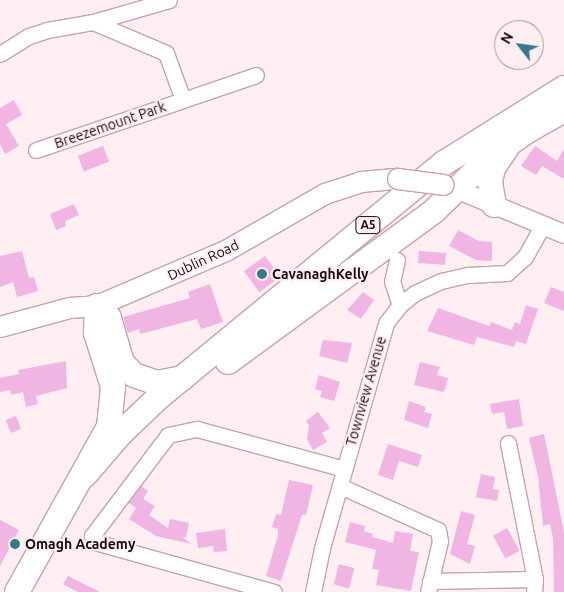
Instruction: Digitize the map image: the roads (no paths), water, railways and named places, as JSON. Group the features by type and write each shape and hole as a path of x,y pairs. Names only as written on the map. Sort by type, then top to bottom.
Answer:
{"highway":[{"name":"A5","path":"18,592 85,474 121,433 183,378 444,163 564,88"},
{"path":"121,433 155,415 190,390 428,216 450,187 510,144 564,110"},
{"path":"494,204 490,182 493,168 510,144"},
{"path":"96,306 109,318 122,363 134,375 157,382 183,378"},
{"path":"85,474 109,427 114,387 96,333 96,306"}],"main road":[{"name":"Dublin Road","path":"0,326 70,308 96,306 210,259 325,194 361,182 398,179 450,187"}],"street":[{"path":"0,54 28,36 93,22 169,0"},
{"name":"Breezemount Park","path":"93,22 166,53 183,100"},
{"name":"Breezemount Park","path":"36,150 256,75"},
{"path":"450,187 564,234"},
{"name":"Townview Avenue","path":"313,592 344,469 386,323 400,305 415,292 441,281 468,275 507,273 526,257 542,226"},
{"path":"397,260 392,281 400,305"},
{"path":"274,592 95,542 92,536 168,435 198,429 344,469"},
{"path":"340,486 438,530 440,541 429,587 535,586 508,443"}],"place":[{"name":"CavanaghKelly","path":"262,274"},
{"name":"Omagh Academy","path":"15,544"}]}
